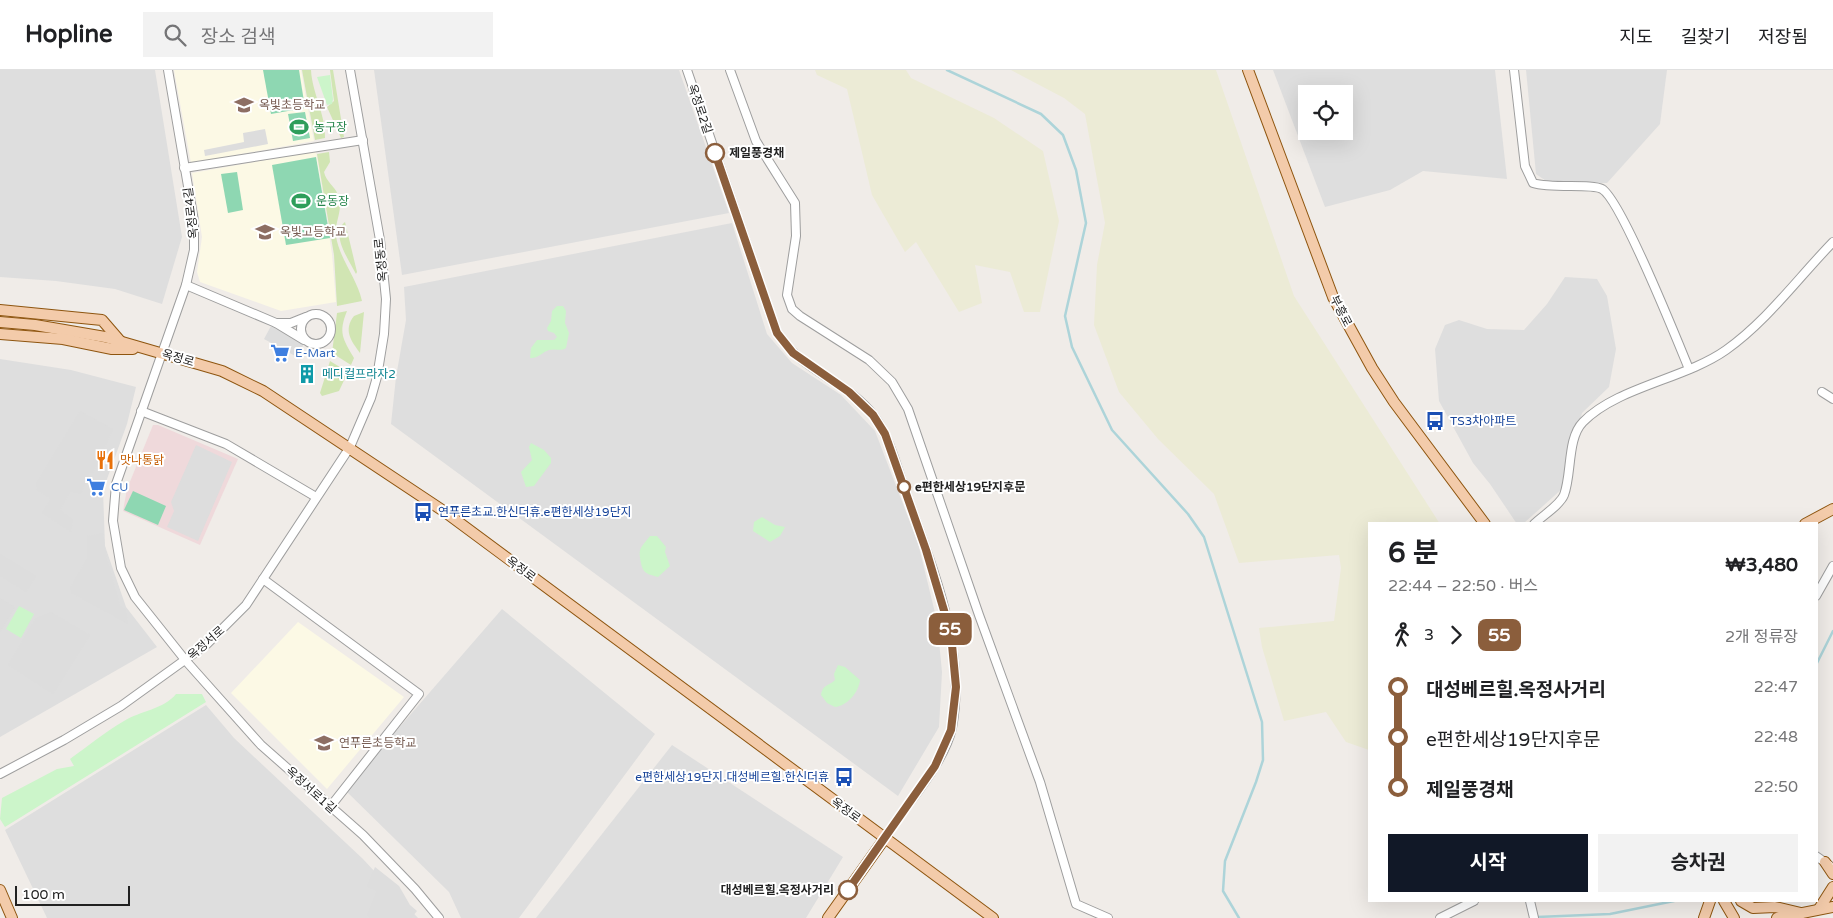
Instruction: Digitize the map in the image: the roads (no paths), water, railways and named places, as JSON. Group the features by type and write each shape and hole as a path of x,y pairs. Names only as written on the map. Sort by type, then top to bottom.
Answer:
{"main road":[{"name":"부흥로","path":"1248,70 1333,297 1372,368 1390,395 1484,522"},
{"path":"0,310 102,320 122,342"},
{"name":"옥정로","path":"0,322 35,325 122,342 146,350 161,352 222,371 264,391 453,518 993,918"},
{"path":"0,334 62,339 112,349 146,350"},
{"path":"1809,522 1833,509"},
{"path":"828,918 885,838"},
{"path":"1825,862 1833,874"},
{"path":"1819,909 1833,887"},
{"path":"0,890 12,918"},
{"path":"1704,918 1710,902"},
{"path":"1725,902 1734,918"},
{"path":"1743,902 1753,908 1775,907 1799,915"},
{"path":"1777,918 1833,907"}],"street":[{"name":"옥정로4길","path":"141,411 186,285 195,241 194,221 168,70"},
{"name":"옥정동로","path":"350,70 380,240 386,299 381,358 371,398 350,447"},
{"name":"옥정로2길","path":"687,70 777,333 793,353 849,392 873,415 885,434 926,550 951,634 956,687 951,730 935,766 899,814 885,838"},
{"path":"730,70 756,141 795,203 796,236 787,295 792,309 870,360 892,382 908,409 978,615 1040,782 1076,904 1108,918"},
{"path":"1514,70 1525,166 1533,183 1551,187 1596,187 1604,190 1629,231 1689,369"},
{"path":"184,168 363,140"},
{"path":"1536,522 1563,496 1576,431 1583,422 1607,404 1689,369 1725,350 1778,304 1806,269 1833,242"},
{"path":"186,285 276,323 306,341 320,344 326,341 331,331 326,318 321,315 310,315 291,323 276,323"},
{"path":"306,341 300,329 304,320 310,315"},
{"path":"1822,392 1833,400"},
{"path":"141,411 226,444 316,497"},
{"name":"옥정서로1길","path":"141,411 116,484 112,505 114,537 121,568 135,597 186,660 261,745 363,835 439,918"},
{"name":"옥정서로","path":"0,774 64,740 121,706 186,660 233,620 246,605 350,447"},
{"path":"1818,592 1833,566"},
{"path":"263,579 419,694 330,807"},
{"path":"1440,918 1472,902"},
{"path":"1530,902 1534,918"}],"waterway":[{"path":"947,70 1041,114 1063,135 1076,170 1086,223 1065,316 1072,347 1112,430 1188,514 1204,537 1262,722 1263,760 1225,861 1223,891 1239,918"},
{"path":"1818,661 1833,631"},
{"path":"1537,917 1610,914 1669,902"}],"place":[{"name":"옥빛초등학교","path":"244,105"},
{"name":"농구장","path":"299,127"},
{"name":"제일풍경채","path":"715,153"},
{"name":"운동장","path":"301,201"},
{"name":"옥빛고등학교","path":"265,232"},
{"name":"E-Mart","path":"280,353"},
{"name":"메디컬프라자2","path":"307,374"},
{"name":"TS3차아파트","path":"1435,421"},
{"name":"맛나통닭","path":"105,460"},
{"name":"CU","path":"96,487"},
{"name":"e편한세상19단지후문","path":"904,487"},
{"name":"연푸른초교.한신더휴.e편한세상19단지","path":"423,512"},
{"name":"연푸른초등학교","path":"324,743"},
{"name":"e편한세상19단지.대성베르힐.한신더휴","path":"844,777"},
{"name":"대성베르힐.옥정사거리","path":"848,890"}]}
